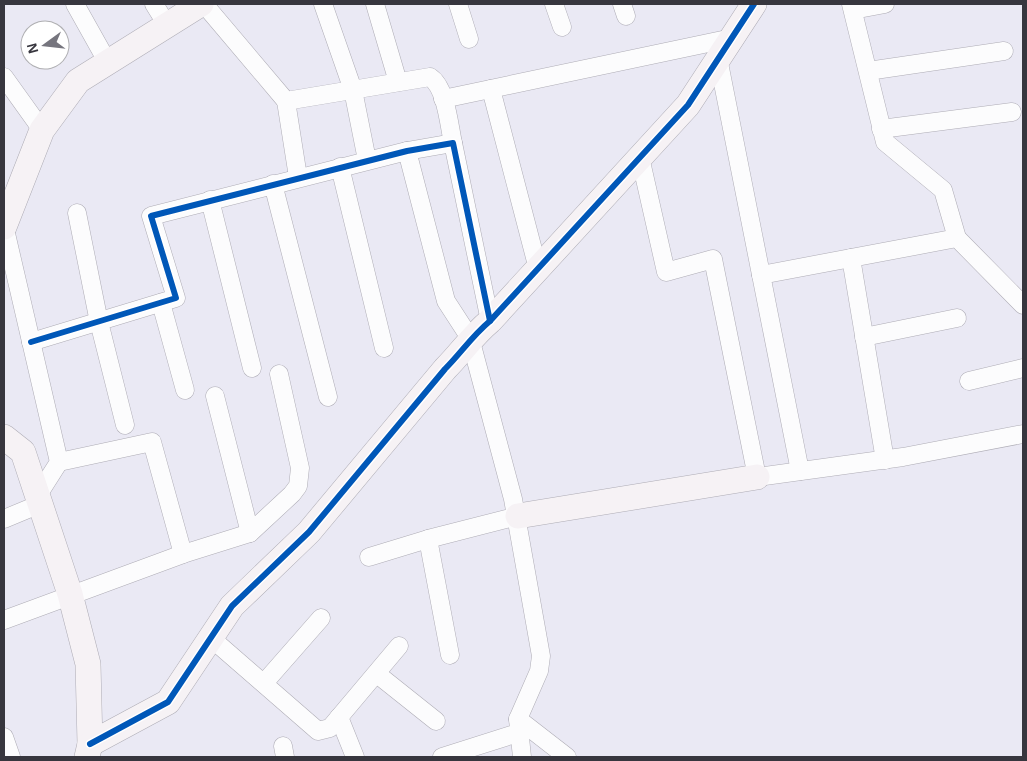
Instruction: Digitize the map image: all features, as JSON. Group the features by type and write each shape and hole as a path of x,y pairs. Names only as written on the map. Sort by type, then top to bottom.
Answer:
{"street":[{"path":"74,4 108,63"},
{"path":"154,4 167,25"},
{"path":"4,519 39,500 58,462 4,226 42,130 78,81 202,4 286,101 298,177"},
{"path":"323,4 353,90 367,160"},
{"path":"375,4 398,82"},
{"path":"458,4 469,40"},
{"path":"554,4 562,27"},
{"path":"89,751 168,702 232,606 309,532 461,352 470,338 490,321 688,105 754,4"},
{"path":"885,4 852,7 885,142 942,190 957,238 1023,305"},
{"path":"443,99 725,48"},
{"path":"725,48 761,275 800,471"},
{"path":"868,70 1004,51"},
{"path":"4,77 42,130"},
{"path":"286,101 430,77 436,81 443,99 453,143 490,321"},
{"path":"491,89 538,269"},
{"path":"881,129 1012,112"},
{"path":"31,342 176,298 150,216 367,160 453,143"},
{"path":"407,151 446,301 470,338 518,516 541,656 539,671 518,726 522,757"},
{"path":"640,157 666,272 713,259 757,476"},
{"path":"340,167 384,348"},
{"path":"273,184 328,397"},
{"path":"210,200 252,368"},
{"path":"77,213 99,322 125,425"},
{"path":"761,275 957,238"},
{"path":"851,258 885,460"},
{"path":"161,303 185,390"},
{"path":"864,337 957,318"},
{"path":"969,381 1023,368"},
{"path":"4,620 70,594 183,554 250,533 292,494 300,478 300,468 279,374"},
{"path":"215,396 250,533"},
{"path":"369,557 428,539 518,516 757,476 885,460 1023,434"},
{"path":"4,437 24,452 70,594 88,664 89,751"},
{"path":"58,462 152,442 183,554"},
{"path":"428,539 450,655"},
{"path":"264,683 320,618"},
{"path":"211,638 318,731 330,728 340,718 399,646"},
{"path":"377,674 436,721"},
{"path":"340,718 355,757"},
{"path":"442,757 518,726"},
{"path":"518,726 566,757"},
{"path":"4,737 11,757"}],"cycle path":[{"path":"90,744 168,702 232,606 309,532 445,369 688,105 754,4"},
{"path":"31,342 176,298 151,216 407,151 453,143 490,321"}]}
